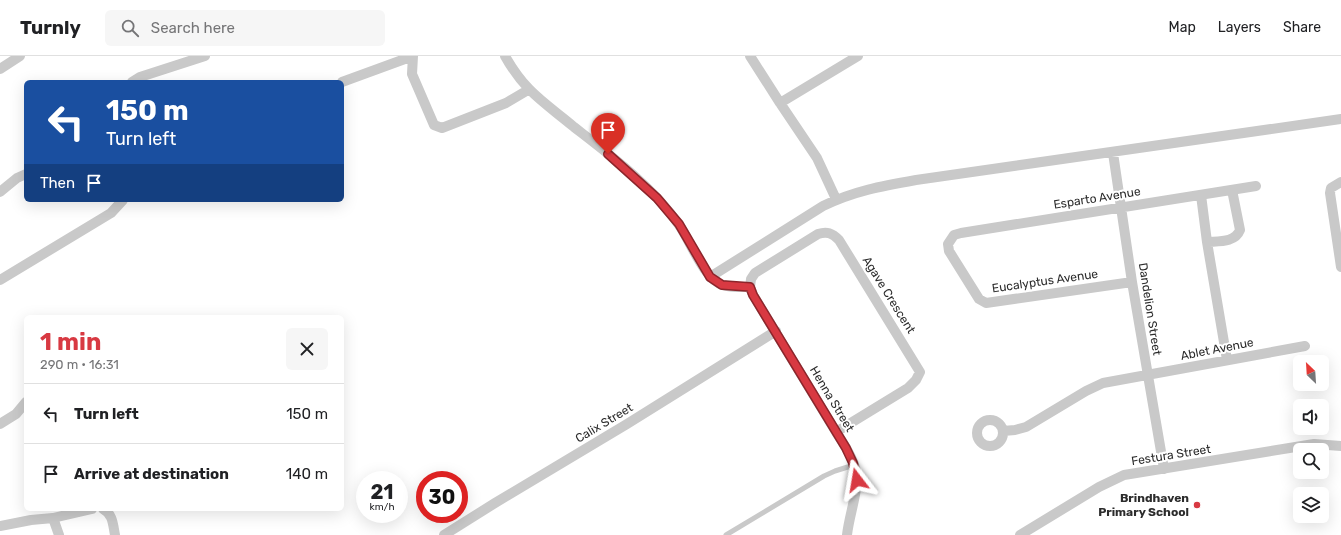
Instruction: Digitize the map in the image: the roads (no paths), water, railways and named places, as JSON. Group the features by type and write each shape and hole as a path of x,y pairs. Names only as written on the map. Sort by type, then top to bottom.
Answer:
{"street":[{"path":"0,69 20,56"},
{"path":"135,80 140,77 205,56"},
{"path":"344,81 413,56 412,74 418,92 434,125 442,128 506,103 528,90"},
{"path":"505,56 528,90 608,154 657,198 679,224 710,277 722,285 750,287"},
{"path":"750,56 817,158 836,199"},
{"path":"780,103 858,56"},
{"path":"710,277 809,214 836,199 870,188 916,180 1113,153 1341,119"},
{"name":"Dandelion Street","path":"1113,153 1147,375 1164,469"},
{"path":"0,192 17,178 24,175"},
{"path":"1341,182 1331,188 1330,193 1341,267"},
{"name":"Esparto Avenue","path":"948,244 954,235 961,232 1256,186"},
{"path":"1207,242 1228,240 1238,234 1240,230 1232,190"},
{"path":"1201,195 1207,242 1227,360"},
{"path":"0,280 111,213 121,202"},
{"name":"Agave Crescent","path":"750,287 751,279 755,273 818,234 830,233 839,240 917,365 920,372 912,384 836,432"},
{"name":"Eucalyptus Avenue","path":"948,244 948,251 979,299 986,303 1132,282"},
{"name":"Henna Street","path":"750,287 753,295 846,448 854,466 857,480 847,535"},
{"name":"Calix Street","path":"444,535 627,424 776,331"},
{"name":"Ablet Avenue","path":"1003,431 1026,427 1086,391 1103,383 1304,346"},
{"path":"0,424 16,414 24,404"},
{"name":"Festura Street","path":"1020,535 1110,481 1124,475 1314,444 1341,446"},
{"path":"0,526 31,520 53,518 83,511"},
{"path":"106,511 113,521 115,535"},
{"path":"53,518 59,535"}],"lane":[{"path":"726,535 824,476 835,471 854,466"}],"place":[{"name":"Brindhaven Primary School","path":"1197,505"}]}
